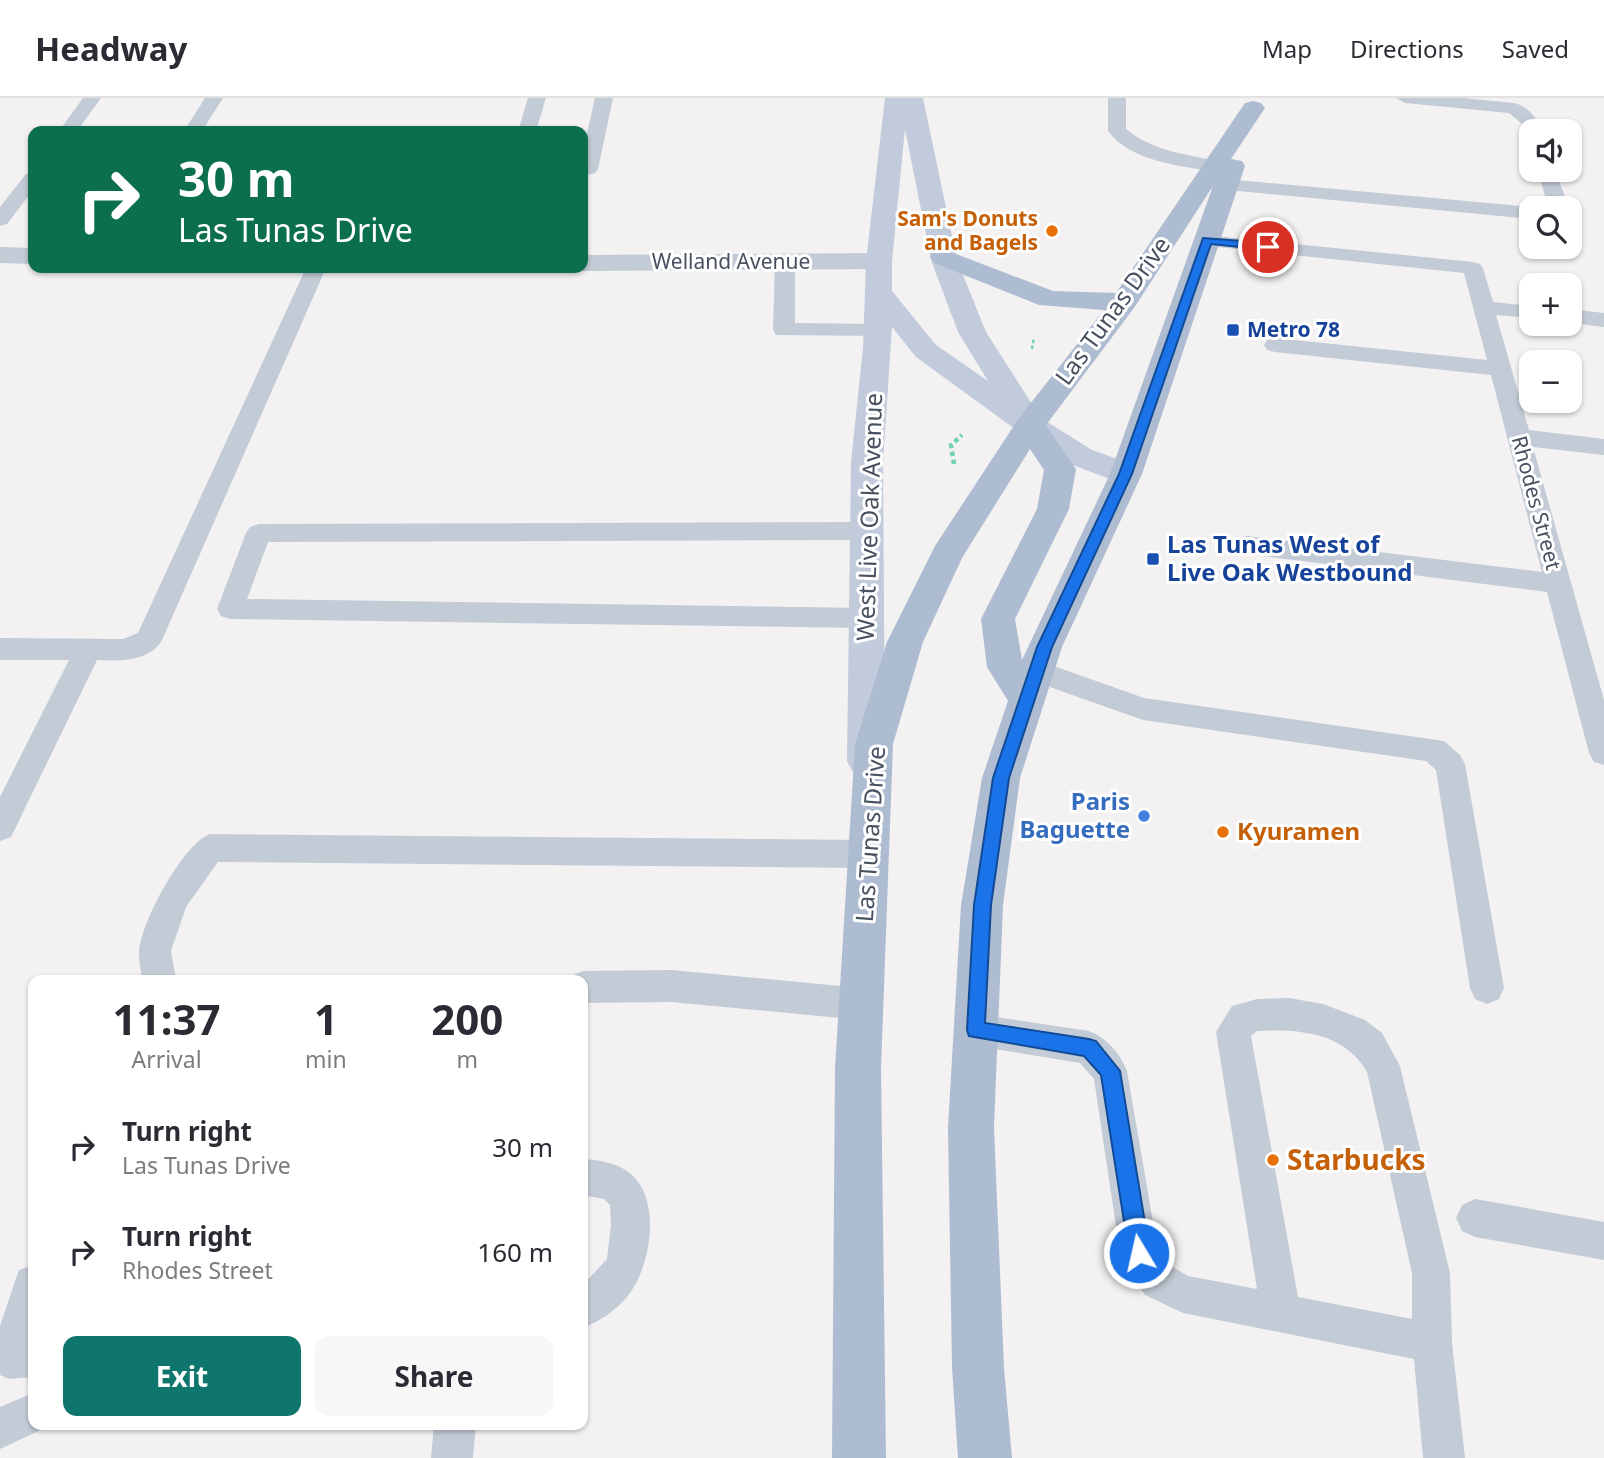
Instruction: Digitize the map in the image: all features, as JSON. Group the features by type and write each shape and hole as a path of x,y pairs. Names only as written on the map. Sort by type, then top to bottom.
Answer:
{"main road":[{"name":"Las Tunas Drive","path":"859,1458 858,1068 874,744 905,642 947,555 1030,425 1215,178 1255,103"},
{"name":"Las Tunas Drive","path":"985,1458 978,1368 971,1127 982,905 1001,778 1045,647 1126,474 1206,241 1215,178"},
{"path":"943,257 1049,299 1124,302"},
{"path":"1030,425 1060,469 1053,509 998,619 1005,667 1032,685"}],"street":[{"name":"West Live Oak Avenue","path":"866,896 867,461 879,276 897,98"},
{"path":"911,98 943,257 972,332 1030,425"},
{"path":"0,256 28,256"},
{"name":"Welland Avenue","path":"588,263 785,262 879,276"},
{"path":"879,276 926,351 1030,425 1081,457 1126,474"}],"lane":[{"path":"72,126 92,98"},
{"path":"196,126 214,98"},
{"path":"529,126 537,98"},
{"path":"588,169 604,98"},
{"path":"1116,98 1117,131 1129,144 1215,178 1519,212"},
{"path":"1405,98 1514,108 1527,119"},
{"path":"0,220 28,184"},
{"name":"Rhodes Street","path":"1206,241 1472,268 1604,753"},
{"path":"785,262 784,330 877,331"},
{"path":"0,649 126,650 148,640 314,273"},
{"path":"1483,307 1519,311"},
{"path":"1582,317 1604,320"},
{"path":"1275,345 1500,369"},
{"path":"1518,437 1604,447"},
{"path":"866,531 259,533 230,609 866,618"},
{"path":"1247,545 1558,584"},
{"path":"0,828 88,650"},
{"path":"1032,685 1143,709 1434,750 1450,764 1487,988"},
{"path":"158,975 155,951 172,900 210,848 865,853"},
{"path":"588,986 671,986 861,1004"},
{"path":"1281,1314 1233,1032 1244,1017 1260,1013 1338,1022 1366,1040 1383,1066 1432,1273 1432,1343 1444,1458"},
{"path":"976,1030 1089,1048 1110,1071 1139,1253 1158,1281 1183,1294 1432,1343"},
{"path":"588,1178 613,1181 626,1195 631,1219 626,1262 617,1279 588,1304"},
{"path":"1475,1218 1604,1241"},
{"path":"28,1300 9,1359 28,1357"},
{"path":"0,1428 28,1415"},
{"path":"452,1458 454,1430"}],"path":[{"path":"1031,350 1034,337"}],"place":[{"name":"Sam's Donuts and Bagels","path":"1052,231"},
{"name":"Metro 78","path":"1233,330"},
{"name":"Las Tunas West of Live Oak Westbound","path":"1153,559"},
{"name":"Paris Baguette","path":"1144,816"},
{"name":"Kyuramen","path":"1223,832"},
{"name":"Starbucks","path":"1273,1160"}],"route":[{"path":"1139,1253 1110,1071 1089,1048 976,1030 982,905 1001,778 1045,647 1126,474 1206,241 1268,247"}]}
